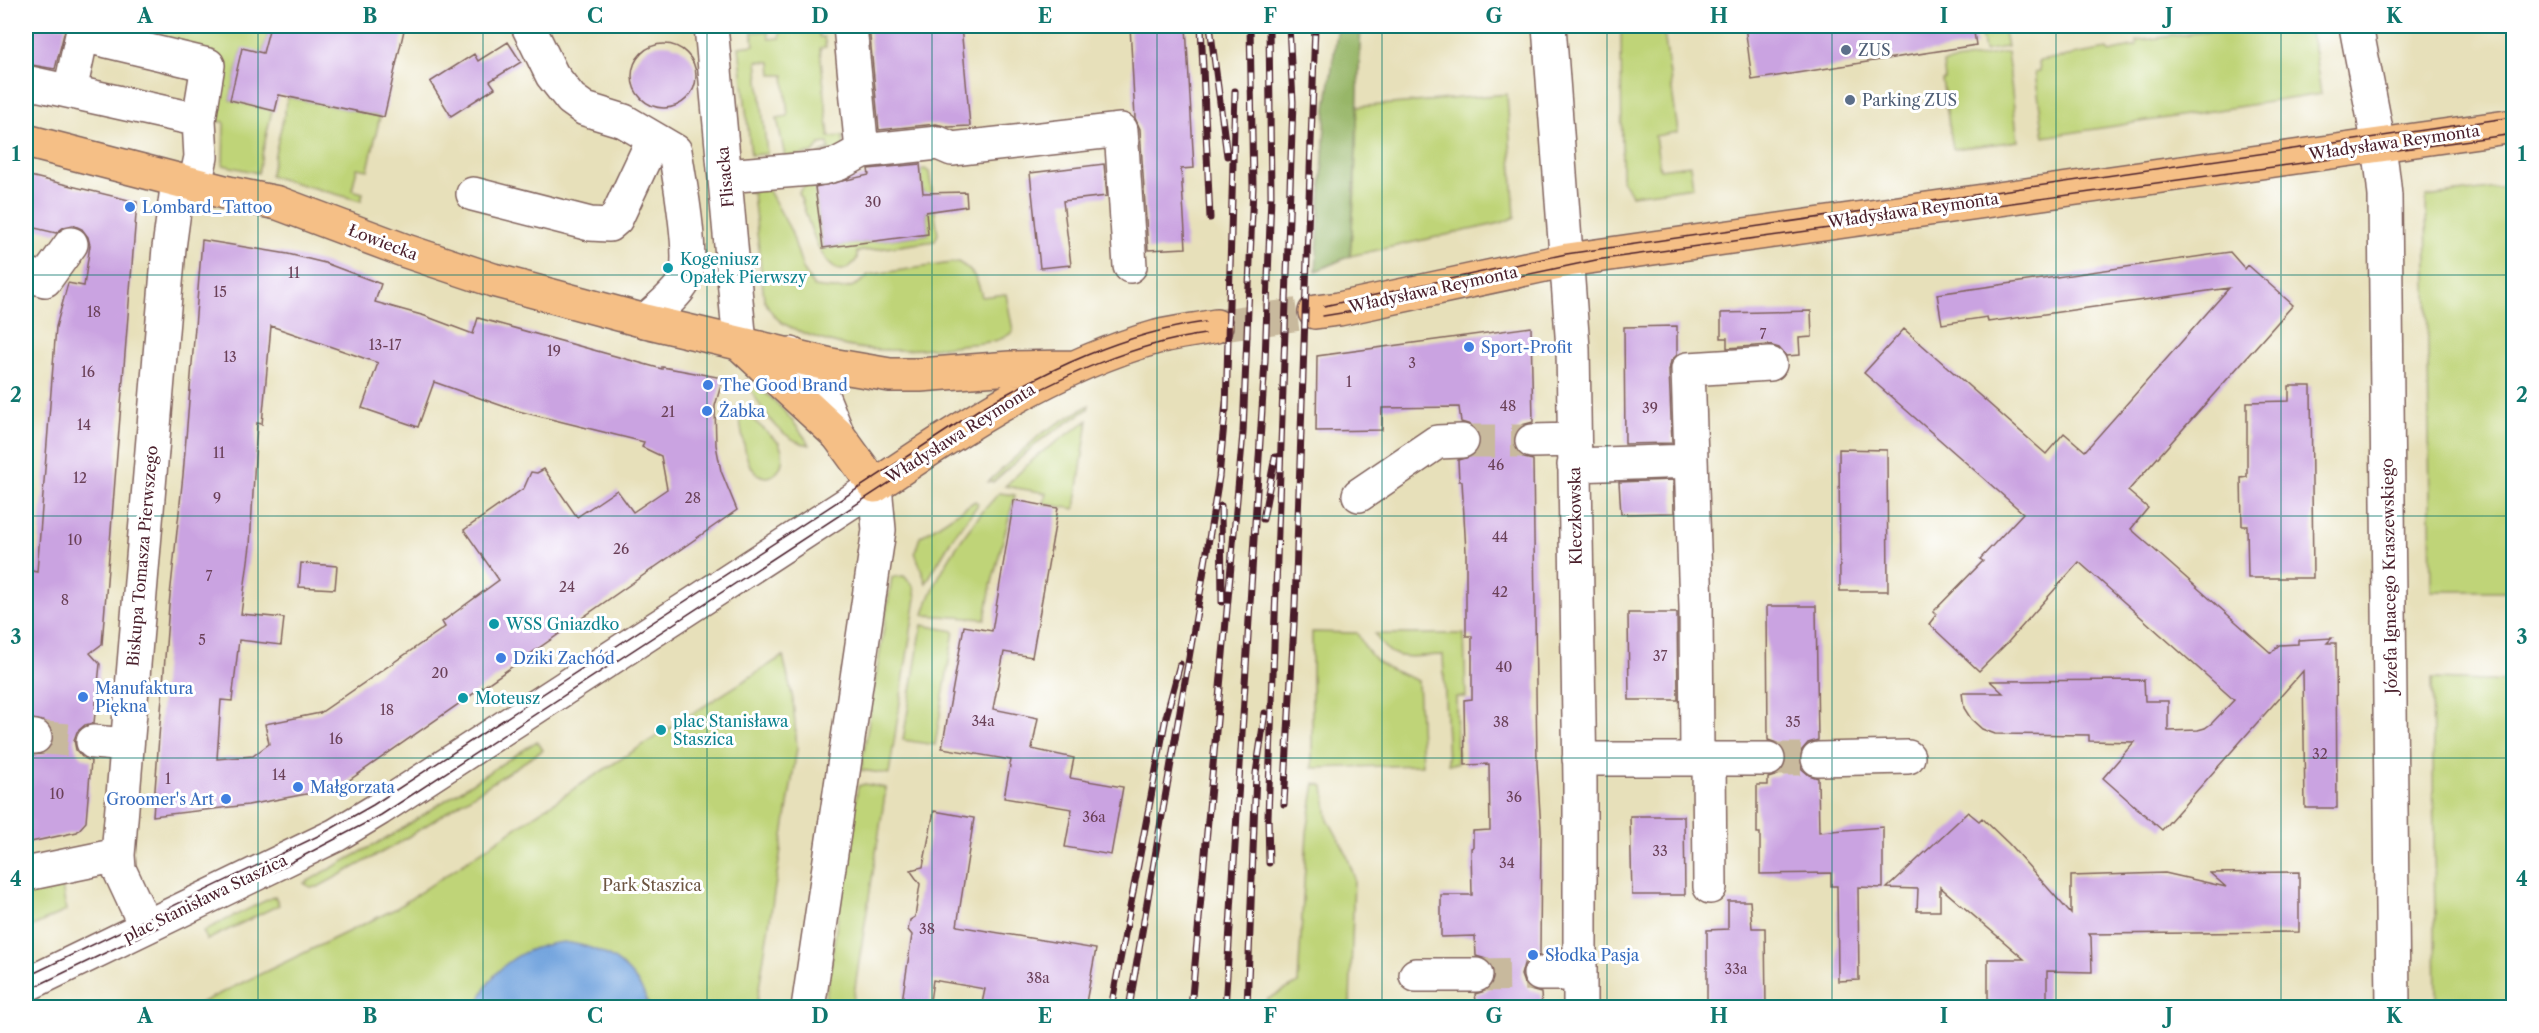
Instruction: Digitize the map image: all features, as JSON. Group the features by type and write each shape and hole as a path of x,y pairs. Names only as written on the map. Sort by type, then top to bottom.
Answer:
{"main road":[{"name":"Władysława Reymonta","path":"1315,312 1339,309 1568,260 2514,126"},
{"name":"Łowiecka","path":"26,144 278,203 406,251 493,280 645,321 791,354"},
{"name":"Władysława Reymonta","path":"875,486 991,410 1072,367 1160,336 1216,326"},
{"name":"Łowiecka","path":"740,344 838,435 875,486"},
{"path":"791,354 840,367 890,375 1072,367"}],"street":[{"path":"528,26 552,75 571,99 585,109 624,121 664,146 686,233 685,280 645,321"},
{"path":"711,26 721,138"},
{"path":"850,26 862,151"},
{"name":"Kleczkowska","path":"1549,26 1573,348 1580,1008"},
{"name":"Józefa Ignacego Kraszewskiego","path":"2356,26 2368,97 2380,144 2385,196 2393,1008"},
{"name":"Biskupa Tomasza Pierwszego","path":"70,91 82,35 208,65 199,120 201,157 187,183 169,248 118,855 119,869 146,927"},
{"path":"26,82 199,120"},
{"path":"725,176 823,168 838,164 862,151 938,143 952,149 1121,130 1130,266"},
{"name":"Flisacka","path":"664,146 721,138 740,344"},
{"path":"473,194 590,224 609,225 616,219 664,146"},
{"path":"26,274 45,280 71,244"},
{"name":"Łowiecka","path":"791,354 823,398 838,435"},
{"path":"1710,887 1688,369 1770,364"},
{"path":"1359,495 1437,442 1462,441"},
{"path":"1533,441 1574,453 1691,461"},
{"path":"808,1008 879,530 875,486"},
{"name":"plac Stanisława Staszica","path":"26,984 336,835 875,486"},
{"path":"93,742 127,745"},
{"path":"1818,759 1908,757"},
{"path":"1579,759 1768,759"},
{"path":"26,874 118,855"},
{"path":"1540,974 1580,974"},
{"path":"1416,975 1476,975"}],"green space":[{"path":"90,26 270,26 263,53 242,49 230,100 272,110 258,173 223,165 224,122 210,120 220,57"},
{"path":"792,26 819,26 819,37 824,37 826,47 820,48 829,137 843,136 844,149 819,154 829,149 828,143 820,144 813,153 785,157 777,118 788,116 784,75 772,75 771,62 757,61 767,154 751,155 739,47 754,45 752,32 768,31 769,39 780,38 780,31 792,29"},
{"path":"1338,26 1361,26 1350,256 1316,271 1326,109"},
{"path":"1621,26 1663,26 1678,132 1655,136 1660,169 1690,165 1693,187 1632,195 1622,180"},
{"path":"1980,26 2003,26 2007,47 1984,51"},
{"path":"2247,26 2308,26 2321,94 2044,137 2035,72 2040,71 2039,61 2107,49 2109,52 2137,46 2136,41"},
{"path":"2007,52 2018,141 1953,149 1942,80 1945,79 1943,63"},
{"path":"1507,94 1515,217 1501,223 1350,256 1355,189 1357,107"},
{"path":"288,97 380,116 368,170 357,168 352,190 363,193 361,201 270,176"},
{"path":"925,169 929,172 938,234 935,241 857,252 857,259 846,269 836,269 827,261 812,232 799,192 807,183 815,183 823,248 928,234 926,212 930,211 923,193 920,170"},
{"path":"2513,186 2513,591 2431,591 2426,197"},
{"path":"767,187 791,231 803,269 814,287 829,289 850,287 863,281 868,275 958,262 974,276 982,297 1006,294 1013,331 1002,338 988,342 921,349 883,350 828,342 788,326 777,319 764,299 753,193 747,191"},
{"path":"746,380 774,401 810,445 789,437 779,429 763,410"},
{"path":"1089,405 1088,409 1042,439 993,482 988,482 1042,433"},
{"path":"738,406 779,443 782,461 780,468 770,476 756,473 750,465 742,437"},
{"path":"1088,420 1075,509 1044,504 1046,493 1005,486 1039,454"},
{"path":"999,493 1015,495 991,586 985,619 924,615 945,566 977,519"},
{"path":"975,501 978,503 977,506 953,537 926,583 915,552 920,537"},
{"path":"904,576 914,587 916,598 889,774 861,770 892,577"},
{"path":"922,625 954,631 935,745 903,740"},
{"path":"1312,632 1357,633 1375,660 1418,681 1422,765 1312,768"},
{"path":"1375,634 1464,634 1466,697 1456,697 1457,764 1448,764 1443,655 1413,657 1396,655 1381,644"},
{"name":"Park Staszica","path":"783,656 793,700 797,748 756,1007 190,1008 395,909 583,783"},
{"path":"2432,679 2513,682 2513,1007 2436,1007"},
{"path":"537,741 543,750 397,844 318,887 310,887 304,883 392,835"},
{"path":"1315,783 1324,786 1328,819 1346,853 1354,876 1350,1007 1266,1007 1266,1000 1298,983 1307,833"},
{"path":"865,784 886,788 852,1007 824,1008 858,786"},
{"path":"62,885 66,911 26,929 26,893"},
{"path":"275,896 279,905 207,940 203,931"}],"water":[{"path":"564,942 592,949 617,961 636,981 649,1007 477,1007 490,981 510,961 535,948"}],"building":[{"path":"26,26 66,26 55,69 26,64"},
{"path":"270,26 405,26 384,117 279,95 275,111 230,100 242,48 263,53"},
{"path":"869,26 961,26 970,126 949,127 936,124 879,130"},
{"path":"1130,26 1186,26 1194,168 1181,169 1186,248 1148,250 1140,129 1135,118"},
{"name":"ZUS","path":"1745,26 1973,26 1976,45 1752,80"},
{"path":"508,42 521,62 490,81 495,88 451,116 430,82 474,54 478,61"},
{"path":"664,44 676,46 687,53 694,64 696,76 694,88 687,99 676,106 664,108 652,106 641,99 634,88 632,76 634,64 641,53 652,46"},
{"path":"920,164 923,193 966,192 967,206 926,212 928,234 823,248 815,187 869,175 868,169"},
{"path":"1104,164 1107,196 1063,201 1071,265 1040,268 1030,173"},
{"path":"26,175 137,202 102,644 90,653 100,664 94,723 85,725 77,732 74,740 76,750 82,757 91,761 86,822 77,832 26,843 26,755 43,754 50,748 54,738 52,729 46,722 26,718 27,570 37,572 56,327 68,283 84,286 90,245 82,229 73,225 64,227 56,233 26,226"},
{"path":"202,240 288,254 325,263 381,284 375,302 425,316 473,334 478,318 662,369 662,367 723,378 715,406 716,445 721,471 737,510 338,788 248,805 153,816 169,605 183,475","holes":["271,326 378,363 362,408 418,427 434,382 514,410 644,442 642,447 661,456 667,489 633,512 617,490 577,517 544,469 537,473 531,472 524,488 464,530 499,580 442,622 445,627 320,713 265,724 269,744 253,756 217,759 221,700 232,701 239,640 281,645 284,618 241,614 250,546 257,423 262,424"]},
{"path":"2230,252 2245,269 2248,265 2293,305 2128,491 2148,508 2131,529 2271,653 2279,645 2298,644 2298,640 2332,638 2327,643 2336,643 2337,808 2305,808 2303,671 2162,830 2103,778 2134,742 2089,741 2089,735 1995,734 1982,729 1971,719 1964,708 1962,693 2003,693 1990,681 2144,680 2145,701 2168,701 2168,731 2205,728 2234,700 2079,562 2009,641 1979,671 1929,624 1936,615 1933,612 1983,561 1980,559 2023,513 1864,373 1904,329 2046,454 2064,433 2085,451 2229,288 1988,322 1987,317 1942,324 1937,294"},
{"path":"1811,311 1812,337 1799,338 1800,355 1786,356 1779,348 1769,345 1727,348 1727,338 1721,338 1721,313"},
{"path":"1677,326 1677,355 1671,361 1669,370 1672,443 1625,444 1624,327"},
{"path":"1531,327 1533,422 1522,425 1513,441 1516,451 1524,458 1533,460 1537,763 1541,830 1540,955 1524,964 1521,975 1530,990 1541,993 1542,1008 1477,1008 1475,994 1485,991 1492,985 1495,976 1492,966 1486,959 1476,956 1475,936 1441,937 1441,895 1472,895 1473,831 1490,830 1489,764 1465,765 1464,700 1472,699 1472,636 1466,636 1466,552 1462,481 1459,481 1458,460 1472,456 1479,449 1481,440 1478,432 1471,425 1461,422 1459,407 1382,408 1382,430 1316,431 1317,356"},
{"path":"2289,386 2311,386 2313,578 2248,578 2247,526 2242,526 2241,478 2247,477 2247,402 2289,401"},
{"path":"1839,449 1887,450 1888,591 1840,591"},
{"path":"1673,480 1674,513 1621,514 1619,482"},
{"path":"1014,500 1058,508 1032,657 1004,652 993,709 1038,718 1032,749 1074,758 1070,778 1123,787 1111,855 1065,847 1072,809 1004,798 1011,760 942,748 964,626 992,631"},
{"path":"301,563 337,566 335,589 299,587"},
{"path":"1767,606 1816,606 1818,740 1808,743 1799,759 1802,769 1818,778 1819,832 1883,827 1883,888 1858,887 1859,980 1838,981 1837,886 1831,886 1831,873 1760,874 1757,785 1768,785 1768,778 1778,775 1787,760 1784,749 1768,740"},
{"path":"1628,613 1677,613 1678,700 1629,700"},
{"path":"934,811 974,818 957,926 1096,949 1085,1008 981,1008 985,989 933,980 929,1008 901,1008 912,935 908,930 910,920 915,917 920,884 910,870 923,867"},
{"path":"1968,812 1979,821 1982,818 2009,844 2071,914 2071,876 2165,873 2226,887 2210,873 2299,872 2299,932 2089,934 2092,972 2047,971 2047,1008 1988,1008 1988,959 2024,959 1940,887 1940,911 1917,911 1918,889 1887,888"},
{"path":"1630,816 1684,816 1685,895 1632,895"},
{"path":"1728,901 1750,901 1752,928 1765,928 1766,1008 1707,1008 1707,930 1728,929"}],"tunnel":[{"path":"1216,326 1315,312"},
{"path":"1462,441 1532,441"},
{"path":"35,737 93,742"},
{"path":"1768,759 1818,759"},
{"path":"1476,975 1540,974"}],"tram line":[{"path":"1324,306 1566,254 2514,117"},
{"path":"1323,316 1596,260 2514,134"},
{"path":"26,977 320,835 373,805 978,410 1032,380 1116,344 1175,327 1205,322"},
{"path":"26,991 267,875 381,815 999,411 1099,363 1151,345 1205,334"}],"railway":[{"path":"1201,26 1210,218"},
{"path":"1210,26 1227,156"},
{"path":"1191,1008 1243,433 1253,187 1250,26"},
{"path":"1225,1008 1265,361 1271,195 1269,26"},
{"path":"1269,863 1268,817 1293,102 1289,26"},
{"path":"1284,804 1295,606 1315,26"},
{"path":"1226,410 1235,91"},
{"path":"1129,1008 1219,477 1226,402"},
{"path":"1263,519 1275,457"},
{"path":"1221,506 1222,602"},
{"path":"1111,1008 1166,717 1180,664"},
{"path":"1247,1008 1256,773 1265,713"}],"place":[{"name":"ZUS","path":"1846,50"},
{"name":"Parking ZUS","path":"1850,100"},
{"name":"Lombard_Tattoo","path":"130,207"},
{"name":"Kogeniusz Opałek Pierwszy","path":"668,268"},
{"name":"Sport-Profit","path":"1469,347"},
{"name":"The Good Brand","path":"708,385"},
{"name":"Żabka","path":"707,411"},
{"name":"WSS Gniazdko","path":"494,624"},
{"name":"Dziki Zachód","path":"501,658"},
{"name":"Manufaktura Piękna","path":"83,697"},
{"name":"Moteusz","path":"463,698"},
{"name":"plac Stanisława Staszica","path":"661,730"},
{"name":"Małgorzata","path":"298,787"},
{"name":"Groomer's Art","path":"226,799"},
{"name":"Słodka Pasja","path":"1533,955"}]}
